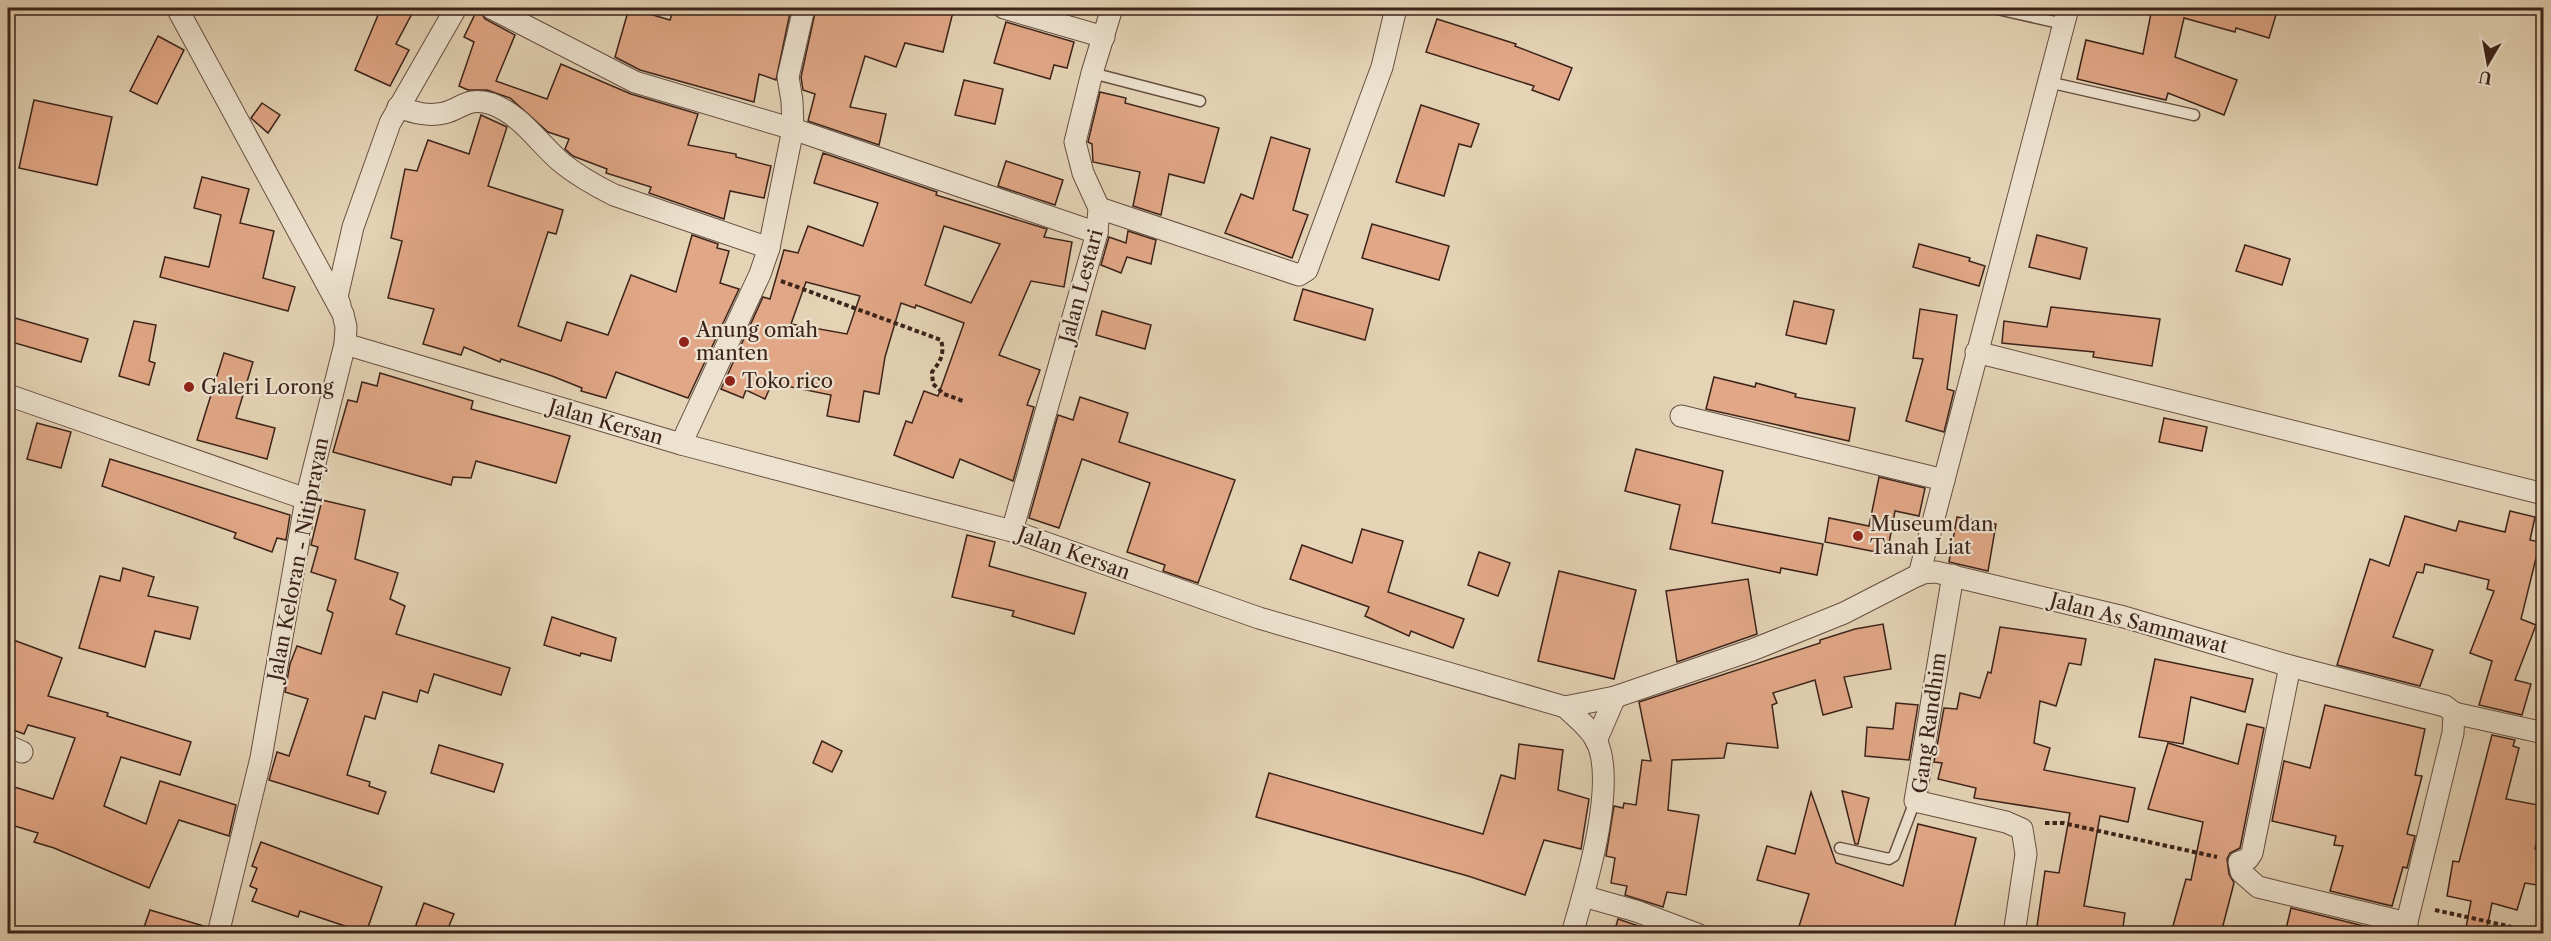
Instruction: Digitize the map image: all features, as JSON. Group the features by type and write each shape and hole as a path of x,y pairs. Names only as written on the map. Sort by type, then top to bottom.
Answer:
{"street":[{"name":"Jalan Keloran - Nitiprayan","path":"177,8 343,314 346,327 345,344 306,499 261,758 218,933"},
{"path":"343,314 337,297 353,227 390,123 456,8"},
{"path":"491,8 635,82 793,129 1097,232"},
{"path":"681,444 760,274 769,248 793,129 788,76 804,8"},
{"path":"1004,8 1104,37"},
{"name":"Jalan Lestari","path":"1012,531 1097,232 1099,208 1083,173 1075,142 1092,73 1112,8"},
{"path":"1099,208 1299,275 1308,270 1375,87 1396,8"},
{"path":"1919,575 2066,16"},
{"path":"398,107 423,115 445,113 464,102 489,103 512,113 562,163 591,183 614,195 769,248"},
{"name":"Jalan Kersan","path":"345,344 681,444 1012,531 1259,618 1565,707 1584,724 1596,741 1602,759 1602,796 1583,896 1572,933"},
{"path":"1976,352 2544,494"},
{"path":"8,395 306,499"},
{"path":"1681,416 1944,480"},
{"name":"Jalan As Sammawat","path":"1565,707 1615,697 1792,635 1844,613 1919,575 1936,572 2124,617 2290,666 2445,706 2454,713 2544,733"},
{"name":"Gang Randhim","path":"1953,575 1915,801 2006,822 2022,829"},
{"path":"2290,666 2252,853 2248,859 2239,862 2241,872 2258,887 2406,928 2453,734 2454,713"},
{"path":"1596,741 1615,697"},
{"path":"2014,933 2026,854 2022,829"},
{"path":"1583,896 1636,911 1697,933"}],"lane":[{"path":"1993,8 2066,16"},
{"path":"1092,73 1200,101"},
{"path":"2048,82 2194,114"},
{"path":"1840,848 1889,859 1894,856 1915,801"}],"path":[{"path":"760,274 941,340 943,348 941,361 932,372 933,384 944,394 963,401"},
{"path":"2022,829 2038,823 2062,823 2239,862"},
{"path":"2430,909 2535,932"}],"building":[{"path":"381,8 415,8 396,44 409,50 390,86 355,70"},
{"path":"478,8 485,19 515,35 496,81 547,99 561,64 631,94 698,114 688,145 736,154 736,157 771,166 764,198 730,191 724,219 649,193 651,187 606,173 607,169 573,156 565,149 569,139 548,132 510,98 487,90 468,90 459,86 474,42 464,37"},
{"path":"629,8 670,20 674,8 791,8 776,80 759,74 754,102 640,70 615,57"},
{"path":"816,8 954,8 943,52 905,43 896,67 865,56 850,107 886,114 879,145 808,121 815,94 803,90 801,77"},
{"path":"2152,8 2278,8 2269,38 2236,28 2235,32 2184,18 2175,57 2237,80 2224,115 2168,93 2166,100 2077,79 2086,40 2143,54"},
{"path":"1437,19 1516,44 1515,46 1572,68 1559,100 1532,90 1534,86 1426,52"},
{"path":"1006,22 1074,42 1067,68 1054,65 1050,79 994,63"},
{"path":"158,36 184,50 157,104 130,91"},
{"path":"964,80 1003,89 995,124 955,115"},
{"path":"1100,92 1126,98 1125,103 1219,128 1204,183 1169,174 1161,215 1133,206 1140,172 1093,162 1092,144 1088,142"},
{"path":"34,100 112,117 97,185 19,168"},
{"path":"262,103 280,115 268,133 251,118"},
{"path":"1421,105 1479,124 1471,147 1459,144 1444,196 1396,182"},
{"path":"481,115 507,127 488,186 563,210 556,234 548,232 518,326 561,341 567,322 608,335 631,275 676,292 692,235 718,244 717,248 729,251 720,283 739,289 688,398 616,372 606,398 581,391 582,388 552,376 501,359 500,362 464,347 461,355 423,344 434,309 388,298 402,241 391,238 405,169 417,171 428,140 469,154"},
{"path":"1271,137 1310,149 1293,210 1308,215 1292,258 1225,233 1241,194 1253,199"},
{"path":"823,153 937,192 936,195 1047,229 1044,237 1072,242 1064,287 1031,281 999,355 1040,370 1027,405 1034,407 1013,481 960,459 953,478 894,455 906,421 912,423 924,391 938,396 964,323 916,305 915,308 901,303 885,357 879,394 864,391 859,422 827,416 831,395 772,383 765,399 746,390 743,398 721,389 763,297 770,299 784,250 798,253 808,226 863,246 878,203 814,183","holes":["944,226 1000,244 971,303 925,285","806,282 860,296 847,334 791,324"]},
{"path":"1006,161 1063,180 1055,205 998,186"},
{"path":"202,177 249,189 240,223 274,231 263,278 295,287 288,311 160,277 165,257 209,267 221,215 194,208"},
{"path":"1372,224 1449,246 1439,280 1362,258"},
{"path":"1128,231 1156,240 1151,264 1127,257 1121,273 1101,265 1109,237 1126,243"},
{"path":"2037,235 2087,248 2080,279 2029,267"},
{"path":"1919,244 1970,258 1969,261 1985,266 1979,286 1913,267"},
{"path":"2245,245 2290,259 2282,285 2236,271"},
{"path":"1303,289 1373,309 1365,340 1294,320"},
{"path":"1794,301 1834,310 1826,344 1786,335"},
{"path":"2051,307 2160,319 2152,366 2093,357 2094,352 2002,343 2004,321 2047,327"},
{"path":"1920,309 1957,315 1947,389 1954,391 1944,432 1906,421 1923,359 1913,358"},
{"path":"1102,311 1151,325 1145,349 1096,335"},
{"path":"8,316 88,339 81,362 8,341"},
{"path":"134,321 156,325 149,361 155,363 149,385 119,376"},
{"path":"224,353 253,362 236,418 275,428 267,459 197,440"},
{"path":"380,373 473,401 471,409 570,436 556,483 476,461 471,478 453,477 451,485 333,452 348,400 357,402 362,382 377,386"},
{"path":"1714,377 1755,387 1756,383 1796,394 1795,397 1855,408 1849,441 1706,409"},
{"path":"1080,397 1128,413 1119,442 1235,480 1198,583 1163,571 1165,565 1127,552 1150,483 1082,459 1059,528 1029,518 1058,415 1073,420"},
{"path":"2164,418 2207,427 2202,451 2159,442"},
{"path":"37,423 71,432 61,468 27,459"},
{"path":"1636,449 1723,471 1712,523 1823,544 1817,575 1781,568 1780,573 1670,549 1680,505 1625,491"},
{"path":"110,459 290,515 286,540 277,538 272,552 234,538 236,533 102,486"},
{"path":"1879,477 1925,488 1919,516 1895,511 1887,554 1825,542 1829,518 1869,526"},
{"path":"322,500 365,510 355,559 398,573 390,599 405,606 396,634 510,668 501,695 434,674 428,693 420,690 417,702 383,692 375,719 365,716 347,775 370,782 369,786 386,792 378,814 269,780 277,752 289,756 308,699 285,692 290,664 297,646 321,654 333,613 327,610 336,580 311,572 318,547 311,545"},
{"path":"2510,511 2535,517 2530,540 2540,542 2521,619 2536,625 2515,680 2531,684 2522,715 2479,705 2492,661 2470,653 2494,591 2487,589 2489,580 2425,564 2423,573 2417,572 2393,637 2433,650 2420,686 2337,665 2370,559 2389,566 2405,516 2456,531 2459,521 2505,532"},
{"path":"1957,517 1996,524 1988,571 1949,562"},
{"path":"1362,529 1403,541 1388,592 1464,619 1453,648 1411,631 1409,636 1365,616 1369,607 1290,579 1302,545 1352,563"},
{"path":"967,535 995,542 989,566 1086,593 1074,634 1012,616 1014,611 952,597"},
{"path":"1479,552 1510,563 1498,596 1468,585"},
{"path":"123,568 154,577 148,596 198,607 190,639 155,631 145,667 79,648 100,576 120,581"},
{"path":"1559,571 1636,590 1614,679 1538,661"},
{"path":"1748,579 1757,634 1677,662 1666,591"},
{"path":"552,617 616,638 611,661 581,653 580,656 544,645"},
{"path":"1883,624 1891,669 1844,677 1852,707 1823,715 1815,680 1773,693 1777,703 1772,705 1778,748 1727,743 1724,758 1672,760 1668,810 1699,815 1686,895 1667,892 1663,907 1625,895 1627,886 1611,883 1615,858 1606,856 1614,806 1623,808 1624,803 1636,805 1642,760 1651,761 1639,702 1820,643 1820,640 1855,629"},
{"path":"2000,627 2086,639 2081,665 2069,663 2056,706 2040,701 2034,743 2050,748 2044,770 2135,788 2128,822 2100,816 2084,906 2125,913 2122,933 2036,933 2045,871 2059,873 2070,813 1974,798 1976,788 1938,779 1942,763 1934,762 1944,708 1957,709 1960,693 1980,698 1988,672 1991,673"},
{"path":"8,638 62,658 48,696 108,713 107,716 191,742 180,775 121,757 104,806 146,824 160,781 236,805 229,836 179,820 149,888 54,848 34,842 38,833 8,824 8,785 53,799 75,738 28,725 24,734 8,728"},
{"path":"2155,659 2253,679 2245,712 2191,697 2183,744 2139,737"},
{"path":"1896,703 1918,705 1909,760 1865,756 1867,727 1893,729"},
{"path":"2325,705 2425,729 2415,775 2422,776 2407,834 2415,836 2407,868 2403,867 2392,906 2330,891 2343,846 2334,845 2336,836 2272,821 2284,761 2310,768"},
{"path":"2247,724 2264,728 2240,848 2230,853 2227,859 2229,874 2234,883 2221,933 2171,933 2186,879 2191,880 2203,822 2148,809 2168,743 2238,764"},
{"path":"2492,735 2515,740 2513,746 2519,748 2506,799 2543,806 2535,849 2544,851 2544,886 2525,883 2517,910 2492,903 2486,933 2465,933 2471,901 2447,896 2453,861 2459,862"},
{"path":"822,741 842,751 832,772 813,763"},
{"path":"1519,744 1563,750 1558,790 1589,799 1581,849 1544,840 1525,895 1468,876 1256,817 1269,773 1483,834 1501,775 1515,779"},
{"path":"439,745 503,764 494,792 431,773"},
{"path":"1842,791 1869,798 1858,844 1855,844"},
{"path":"1811,792 1836,863 1903,886 1918,824 1976,838 1953,933 1797,933 1809,894 1757,880 1767,846 1795,854"},
{"path":"261,842 382,887 366,933 300,911 298,917 252,901 257,889 250,886 257,868 252,866"},
{"path":"424,903 454,914 446,933 413,933"},
{"path":"2291,908 2384,931 2383,933 2285,933"},
{"path":"150,910 207,927 206,933 142,933"},
{"path":"1618,919 1656,932 1656,933 1614,933"}],"place":[{"name":"Anung omah manten","path":"684,342"},
{"name":"Toko rico","path":"730,381"},
{"name":"Galeri Lorong","path":"189,387"},
{"name":"Museum dan Tanah Liat","path":"1858,536"}]}
